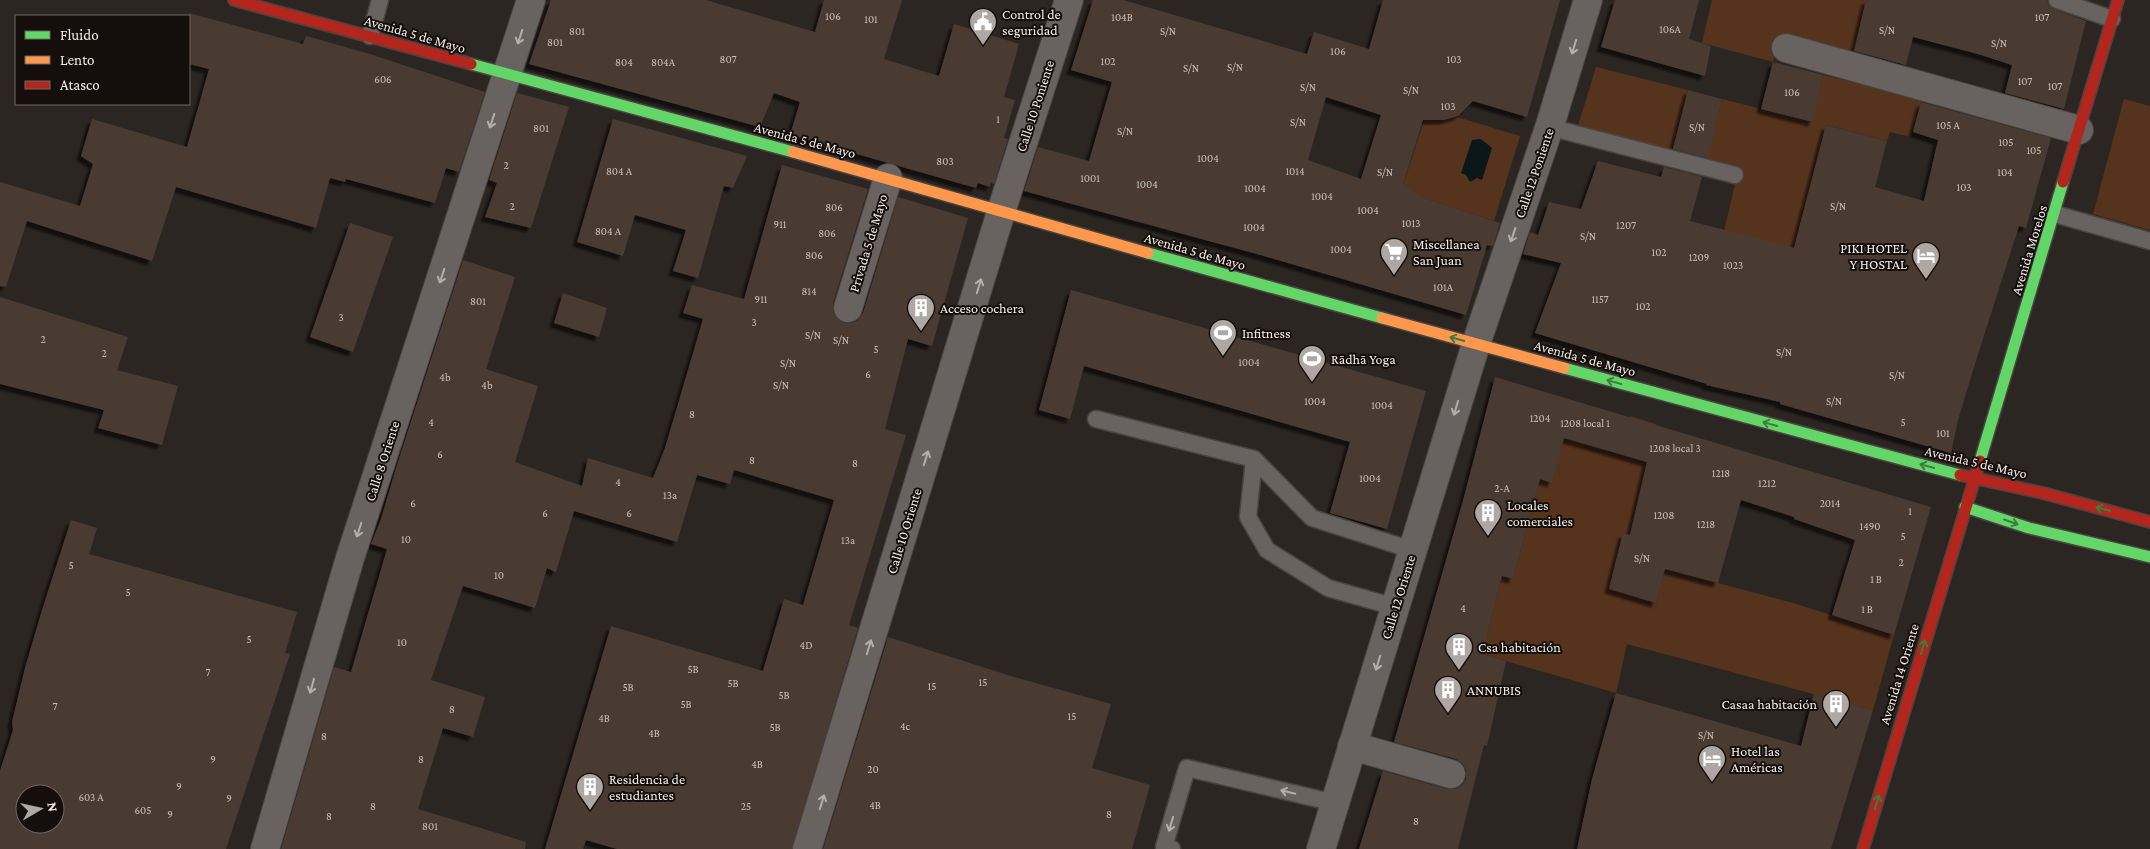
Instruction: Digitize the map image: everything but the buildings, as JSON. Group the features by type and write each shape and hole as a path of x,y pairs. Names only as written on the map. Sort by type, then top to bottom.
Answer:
{"main road":[{"name":"Avenida 5 de Mayo","path":"234,0 888,178 1001,212 1476,344 1974,479 2043,493 2150,522"},
{"name":"Avenida Morelos","path":"1965,507 2055,214 2118,0"},
{"path":"1965,507 2029,528 2150,558"},
{"name":"Avenida 14 Oriente","path":"1863,849 1965,507"}],"street":[{"name":"Calle 8 Oriente","path":"265,849 350,558 532,0"},
{"name":"Calle 10 Poniente","path":"1001,212 1069,0"},
{"name":"Calle 12 Poniente","path":"1476,344 1549,127 1588,0"},
{"path":"1786,48 2079,130"},
{"name":"Privada 5 de Mayo","path":"848,308 888,178"},
{"name":"Calle 10 Oriente","path":"807,849 1001,212"},
{"name":"Calle 12 Oriente","path":"1321,849 1476,344"},
{"path":"1352,746 1451,774"}],"lane":[{"path":"294,16 299,0"},
{"path":"370,36 380,0"},
{"path":"2057,0 2112,19"},
{"path":"1549,127 1735,175"},
{"path":"2055,214 2150,241"},
{"path":"1096,419 1254,459 1312,518 1412,550"},
{"path":"1254,459 1248,518 1267,550 1328,588 1395,608"},
{"path":"1172,849 1164,847 1186,768 1335,803"}],"shaded area":[{"path":"1712,0 1866,0 1853,55 1779,37 1773,62 1702,43"},
{"path":"1596,67 1688,90 1672,155 1577,129"},
{"path":"1823,75 1922,98 1911,137 1890,132 1887,141 1827,125 1792,257 1724,231 1738,172 1706,163 1722,99 1812,122"},
{"path":"2124,99 2150,106 2150,230 2093,214"},
{"path":"1457,117 1520,136 1494,221 1401,191 1425,118 1444,120"},
{"path":"1481,139 1492,148 1482,180 1477,178 1470,182 1466,175 1461,173 1472,140"},
{"path":"1630,416 1656,424 1641,489 1643,538 1623,534 1609,589 1656,603 1665,569 1793,603 1894,635 1873,710 1627,644 1616,693 1482,654 1502,576 1513,579 1540,479 1552,483 1564,437 1619,454"}],"traffic: fast":[{"path":"471,64 793,152"},
{"path":"1980,461 2063,182"},
{"path":"1148,253 1382,318"},
{"path":"1564,368 1960,475"},
{"path":"1965,507 2029,528 2150,557"}],"traffic: slow":[{"path":"793,152 1148,253"},
{"path":"1382,318 1564,368"}],"traffic: jam":[{"path":"234,0 471,64"},
{"path":"2063,182 2118,0"},
{"path":"1863,849 1980,461"},
{"path":"1960,475 2043,493 2150,522"}],"place":[{"name":"Control de seguridad","path":"983,46"},
{"name":"Miscellanea San Juan","path":"1394,276"},
{"name":"PIKI HOTEL Y HOSTAL","path":"1926,280"},
{"name":"Acceso cochera","path":"921,332"},
{"name":"Infitness","path":"1223,357"},
{"name":"Rādhā Yoga","path":"1312,383"},
{"name":"Locales comerciales","path":"1488,537"},
{"name":"Csa habitación","path":"1459,671"},
{"name":"ANNUBIS","path":"1448,714"},
{"name":"Casaa habitación","path":"1836,728"},
{"name":"Hotel las Américas","path":"1712,783"},
{"name":"Residencia de estudiantes","path":"590,811"}]}
